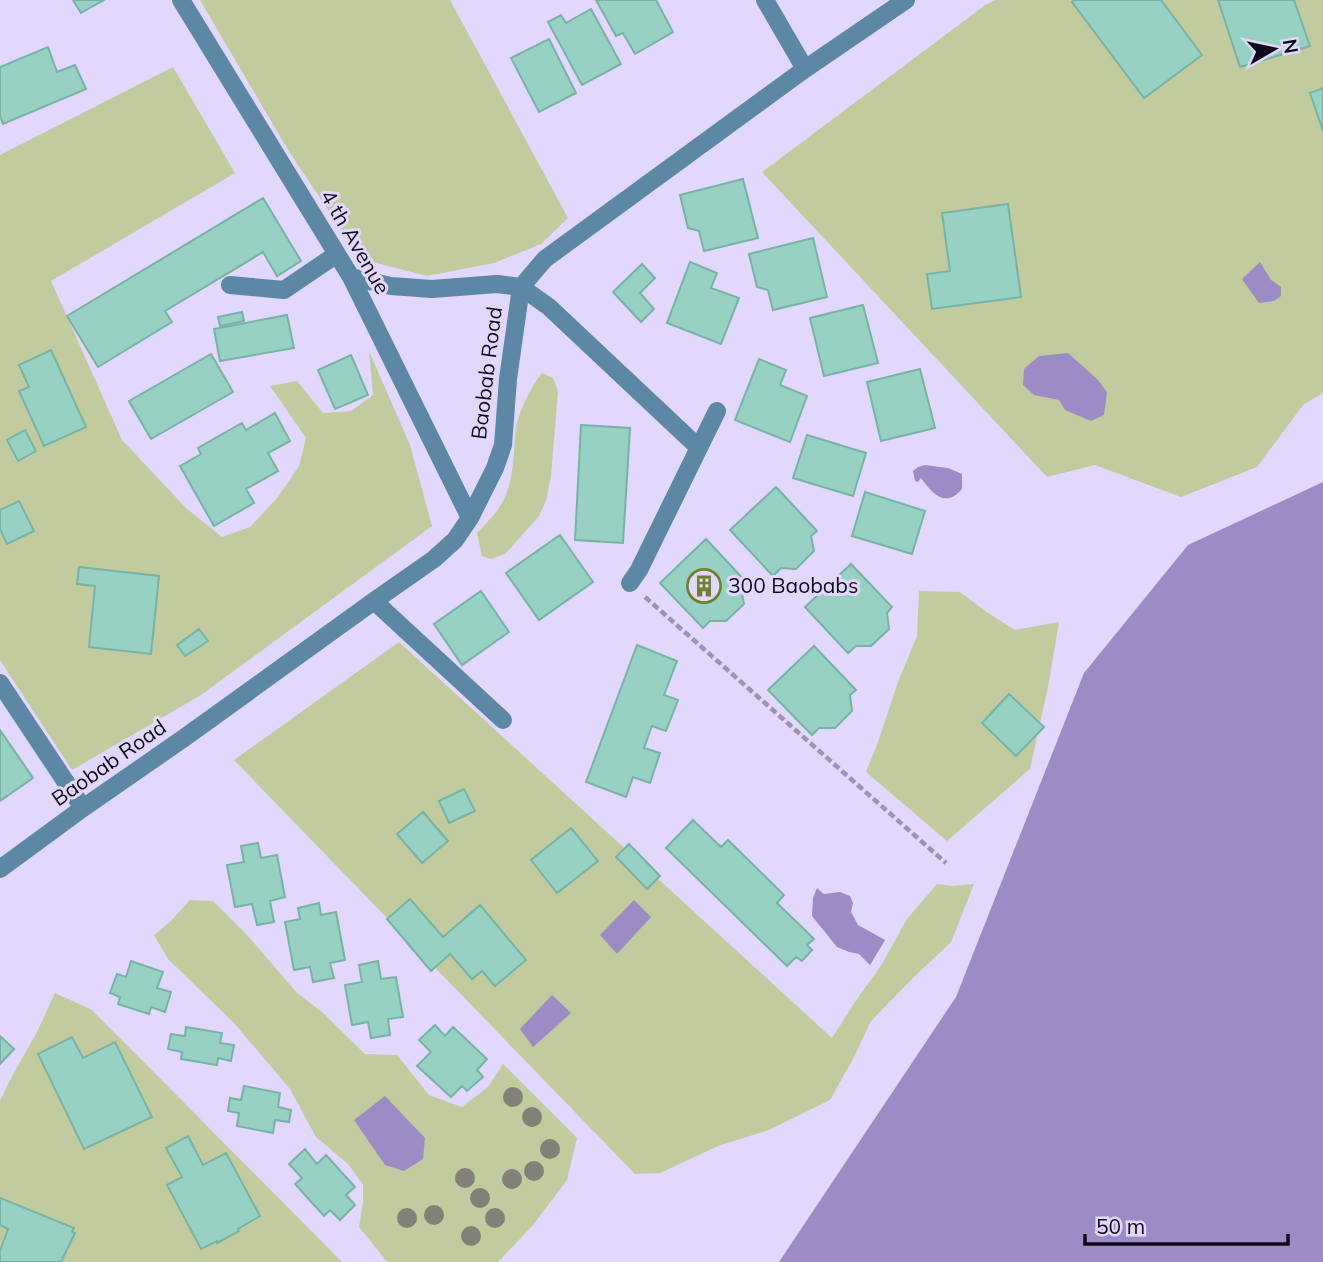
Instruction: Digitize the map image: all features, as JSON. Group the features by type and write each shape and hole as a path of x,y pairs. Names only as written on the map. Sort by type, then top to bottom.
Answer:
{"street":[{"name":"4 th Avenue","path":"181,0 351,277 471,518"},
{"path":"765,0 805,69"},
{"name":"Baobab Road","path":"0,869 434,559 455,540 471,518 503,445 508,379 521,287 545,259 805,69 906,0"},
{"path":"229,285 284,290 337,254"},
{"path":"351,277 391,286 432,289 497,284 521,287 549,307 698,447"},
{"path":"630,583 639,570 717,411"},
{"path":"374,601 503,720"},
{"path":"0,683 83,808"}],"path":[{"path":"630,583 946,863"}],"green space":[{"path":"200,0 450,0 568,218 541,244 494,263 427,276 361,259 288,150"},
{"path":"995,0 1323,0 1323,393 1303,405 1257,467 1181,497 1095,465 1047,477 762,172"},
{"path":"173,67 235,173 51,281 122,440 187,509 222,537 250,527 278,497 299,466 306,438 270,386 297,381 323,413 351,411 373,395 369,351 410,445 432,526 201,695 72,770 0,660 0,155"},
{"path":"542,373 553,378 558,391 551,476 546,501 539,516 505,554 491,559 482,556 477,533 497,511 506,494 511,476 517,422 526,399"},
{"path":"919,591 960,592 1015,630 1059,622 1030,769 947,841 866,772 917,636"},
{"path":"399,642 832,1038 882,964 907,919 937,884 974,884 951,942 871,1021 830,1100 769,1130 718,1146 660,1173 635,1174 234,760"},
{"path":"190,900 213,901 248,936 297,993 322,1012 365,1054 397,1055 429,1095 462,1107 488,1087 503,1064 577,1138 567,1180 533,1225 498,1262 388,1262 384,1258 359,1227 363,1184 348,1164 316,1137 290,1089 234,1023 168,959 154,935"},
{"path":"55,993 92,1010 342,1262 0,1262 0,1101"}],"shaded area":[{"path":"1260,262 1271,280 1281,287 1281,296 1274,301 1259,303 1242,279"},
{"path":"1068,353 1097,379 1107,392 1104,415 1091,421 1065,410 1059,400 1034,395 1023,385 1024,369 1039,356"},
{"path":"925,465 948,468 962,474 962,489 950,498 939,497 921,478 918,482 915,481 913,471"},
{"path":"1323,482 1323,1262 779,1262 956,997 1084,673 1188,545"},
{"path":"817,888 824,894 840,892 850,896 853,903 851,912 858,925 885,940 870,965 859,954 837,947 812,916 813,898"},
{"path":"634,900 651,917 617,954 600,935"},
{"path":"552,995 571,1013 533,1047 520,1029"},
{"path":"385,1096 425,1138 423,1159 404,1171 385,1165 354,1120"}],"building":[{"path":"73,0 104,0 81,13"},
{"path":"596,0 656,0 673,32 635,54 623,33 616,36"},
{"path":"1161,0 1202,55 1144,98 1072,2"},
{"path":"1218,0 1294,0 1310,46 1240,67"},
{"path":"591,9 621,64 582,85 548,22 561,15 566,23"},
{"path":"549,39 576,93 539,112 511,58"},
{"path":"48,47 57,72 75,65 86,89 3,124 0,116 0,67"},
{"path":"1323,88 1323,131 1310,93"},
{"path":"743,179 758,238 704,251 699,231 688,228 680,195"},
{"path":"263,198 301,261 277,276 263,252 165,311 172,322 98,367 67,316"},
{"path":"1008,204 1021,297 932,309 927,274 950,271 942,213"},
{"path":"813,238 827,297 773,310 768,290 757,287 749,254"},
{"path":"690,262 717,273 711,288 739,298 721,344 667,323"},
{"path":"642,264 655,278 640,293 654,309 641,322 613,292"},
{"path":"863,305 878,363 824,376 810,318"},
{"path":"242,312 244,321 220,326 218,317"},
{"path":"287,315 294,348 220,361 214,329"},
{"path":"51,350 86,427 44,446 19,391 29,387 19,365"},
{"path":"211,354 233,392 151,439 129,401"},
{"path":"351,355 368,395 335,409 318,370"},
{"path":"759,359 786,370 780,385 807,396 790,442 735,420"},
{"path":"920,369 935,428 881,441 867,382"},
{"path":"275,413 290,441 268,453 278,471 246,489 254,503 214,526 180,466 201,454 198,448 242,423 246,430"},
{"path":"581,425 630,428 623,543 575,540"},
{"path":"25,430 36,451 18,461 7,440"},
{"path":"807,435 866,453 853,496 793,478"},
{"path":"776,487 817,531 811,536 814,551 796,569 781,568 773,576 730,530"},
{"path":"865,492 925,511 912,554 852,536"},
{"path":"19,501 34,531 7,544 0,529 0,510"},
{"path":"560,535 593,582 539,620 506,573"},
{"name":"300 Baobabs","path":"706,539 747,583 741,588 744,604 726,621 710,621 703,628 660,583"},
{"path":"851,564 892,607 887,613 889,629 871,646 856,646 848,653 805,607"},
{"path":"79,567 159,576 151,654 89,647 95,586 77,584"},
{"path":"481,591 509,632 462,665 434,624"},
{"path":"199,629 208,641 185,656 177,645"},
{"path":"637,645 677,661 664,695 678,700 666,731 652,726 644,748 660,753 650,783 633,777 626,797 586,782"},
{"path":"814,646 856,690 850,695 852,711 835,728 819,728 812,735 768,690"},
{"path":"1009,694 1044,727 1016,756 982,723"},
{"path":"0,730 33,778 0,801"},
{"path":"464,789 475,811 449,823 439,801"},
{"path":"423,812 448,841 422,863 397,834"},
{"path":"693,820 721,847 728,840 784,895 777,903 814,939 807,945 812,950 802,961 796,957 787,966 666,848"},
{"path":"571,828 598,861 557,893 531,860"},
{"path":"258,843 261,858 277,855 285,897 270,901 274,922 257,925 252,904 235,907 227,865 244,862 241,846"},
{"path":"629,844 660,876 647,889 616,857"},
{"path":"410,899 443,937 480,905 526,960 495,986 482,971 472,979 450,954 431,971 387,919"},
{"path":"319,903 321,915 336,912 345,960 330,963 334,978 313,982 310,967 294,970 285,922 300,919 298,908"},
{"path":"131,961 163,972 157,988 171,992 165,1012 151,1007 149,1014 118,1004 120,997 110,993 117,974 126,977"},
{"path":"378,961 381,979 396,977 403,1017 388,1019 390,1035 371,1038 368,1022 352,1025 345,985 362,982 359,965"},
{"path":"435,1025 445,1036 453,1027 487,1059 477,1070 483,1077 467,1091 462,1086 451,1097 417,1066 431,1052 419,1040"},
{"path":"186,1027 222,1033 220,1043 234,1045 231,1061 218,1058 217,1065 181,1059 182,1052 168,1049 171,1034 185,1036"},
{"path":"0,1036 14,1049 0,1064"},
{"path":"72,1037 83,1058 115,1042 152,1117 84,1149 38,1054"},
{"path":"244,1086 280,1093 278,1107 291,1110 289,1122 275,1120 273,1133 237,1126 239,1113 228,1111 230,1098 241,1100"},
{"path":"188,1136 203,1165 226,1153 260,1216 238,1229 239,1231 201,1249 167,1185 182,1177 166,1148"},
{"path":"305,1149 317,1164 326,1155 355,1187 346,1195 355,1205 340,1220 330,1210 324,1216 295,1184 302,1178 289,1164"},
{"path":"0,1198 74,1228 72,1232 75,1233 61,1262 0,1262 0,1251 8,1229 0,1225"}],"place":[{"name":"300 Baobabs","path":"704,586"}]}
